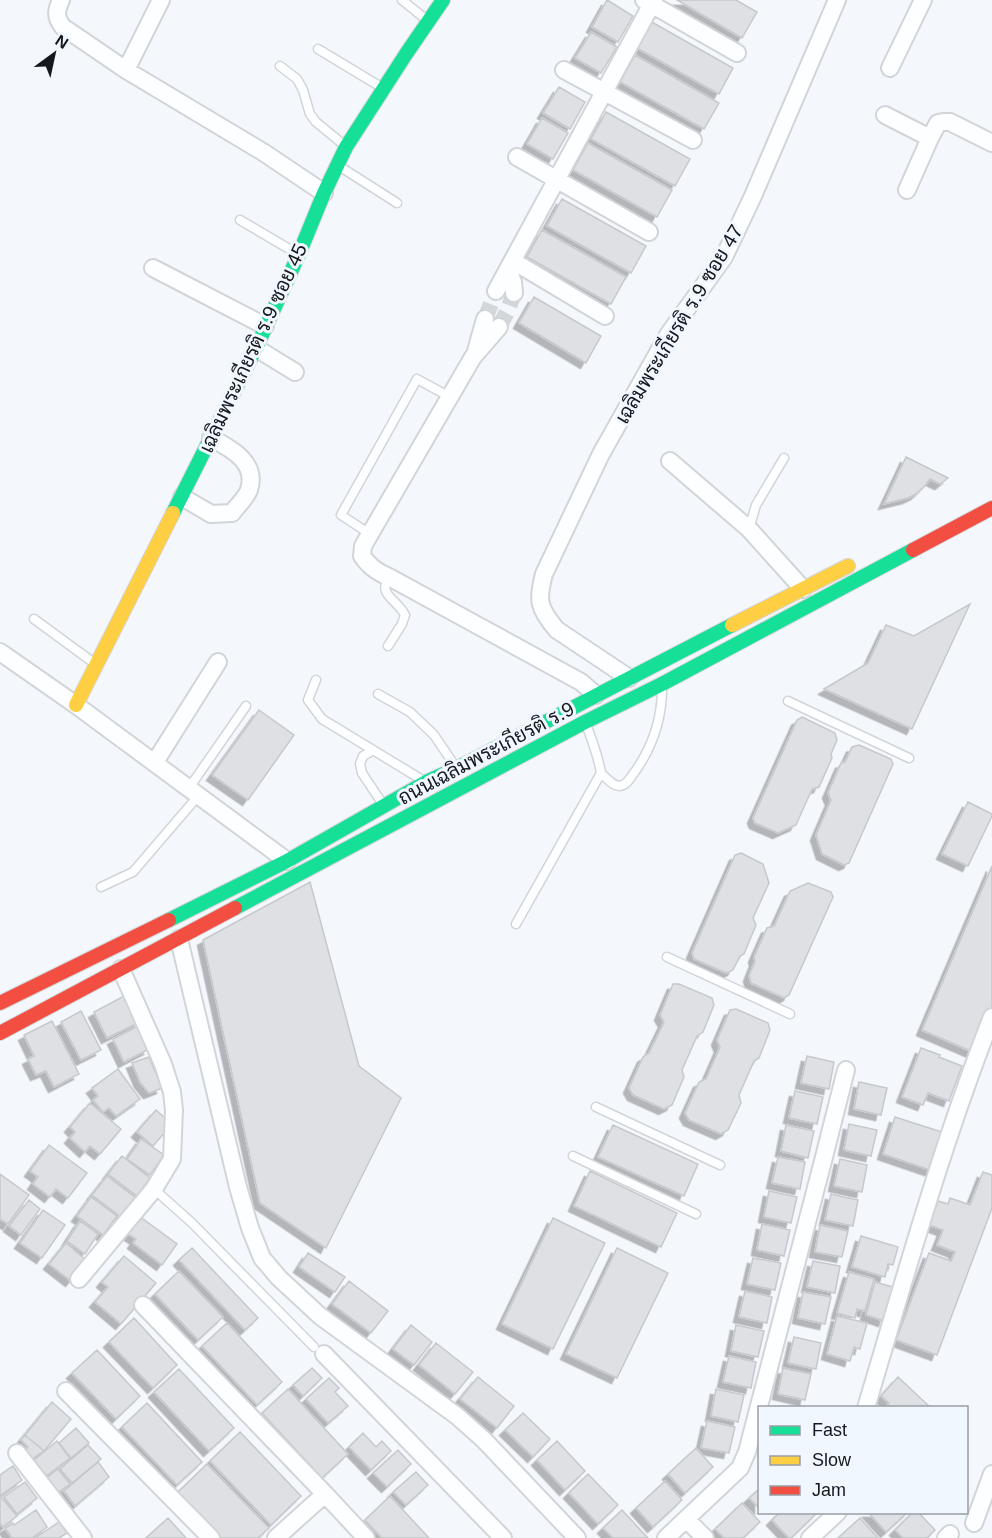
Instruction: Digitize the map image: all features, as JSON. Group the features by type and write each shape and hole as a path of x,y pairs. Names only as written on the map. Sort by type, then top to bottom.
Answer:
{"main road":[{"name":"เฉลิมพระเกียรติ ร.9 ซอย 45","path":"76,705 256,348 346,147 443,0"},
{"name":"ถนนเฉลิมพระเกียรติ ร.9","path":"0,1034 992,508"},
{"name":"ถนนเฉลิมพระเกียรติ ร.9","path":"0,1003 287,861 426,782 855,562"}],"street":[{"path":"61,0 57,8 57,20 63,27 126,70 263,152 324,193"},
{"path":"126,70 161,0"},
{"name":"เฉลิมพระเกียรติ ร.9 ซอย 47","path":"629,678 557,630 548,619 541,606 539,593 544,574 601,454 668,335 724,257 753,196 837,0"},
{"path":"890,68 922,0"},
{"path":"496,291 605,91 649,2 737,53"},
{"path":"564,69 693,141"},
{"path":"885,115 930,138"},
{"path":"907,190 938,123 950,122 989,139"},
{"path":"517,157 649,232"},
{"path":"511,265 514,293"},
{"path":"511,265 605,316"},
{"path":"153,268 265,326"},
{"path":"492,323 363,546 362,556 377,572 581,681 596,695"},
{"path":"256,348 295,372"},
{"path":"182,497 211,514 232,513 249,490 248,466 234,450 211,438"},
{"path":"670,461 748,529 803,589"},
{"path":"0,652 155,762 287,861"},
{"path":"155,762 218,662"},
{"path":"179,939 238,1187 249,1228 262,1258 279,1278 320,1316 457,1416 484,1440 577,1538"},
{"path":"80,1279 154,1189 172,1159 174,1110 172,1092 163,1064 121,969"},
{"path":"866,1406 946,1146 992,1017"},
{"path":"759,1406 846,1070"},
{"path":"143,1305 366,1538"},
{"path":"319,1350 503,1538"},
{"path":"66,1391 211,1538"},
{"path":"666,1538 740,1468 747,1452 758,1410"},
{"path":"17,1453 83,1538"},
{"path":"974,1523 992,1474"},
{"path":"276,1538 325,1494"},
{"path":"810,1538 836,1514"},
{"path":"686,1519 705,1538"}],"lane":[{"path":"402,0 428,21"},
{"path":"318,49 384,89"},
{"path":"280,66 297,79 310,114 316,122 346,147"},
{"path":"339,166 397,203"},
{"path":"240,220 299,254"},
{"path":"370,534 340,515 417,379 450,397"},
{"path":"748,529 756,505 784,459"},
{"path":"388,646 405,615 385,590 384,584 389,577"},
{"path":"34,619 97,665"},
{"path":"316,680 308,700 322,719 426,782"},
{"path":"585,722 593,738 601,773 612,783 618,786 623,785 641,763 654,735 662,704 662,684"},
{"path":"378,694 410,712 434,735 457,768"},
{"path":"788,701 909,758"},
{"path":"101,887 133,872 194,791 246,706"},
{"path":"372,751 363,756 360,764 362,773 384,806"},
{"path":"516,924 601,773"},
{"path":"667,957 790,1014"},
{"path":"596,1107 720,1165"},
{"path":"573,1156 696,1214"},
{"path":"154,1189 192,1223 319,1350"}],"building":[{"path":"607,0 633,16 618,42 592,27"},
{"path":"677,0 736,0 757,12 742,38"},
{"path":"650,21 733,68 719,94 635,47"},
{"path":"591,32 617,47 601,73 575,58"},
{"path":"635,55 719,103 704,129 620,82"},
{"path":"559,87 585,102 570,129 543,113"},
{"path":"606,112 690,159 675,186 591,139"},
{"path":"542,118 568,133 553,159 527,144"},
{"path":"588,143 672,190 657,217 573,170"},
{"path":"562,199 646,246 631,273 547,226"},
{"path":"542,230 626,277 611,304 527,257"},
{"path":"534,297 601,336 586,363 519,323"},
{"path":"906,457 948,478 940,484 930,479 916,494 884,504"},
{"path":"970,604 912,729 824,689 868,663 886,625 914,636"},
{"path":"259,710 294,735 248,800 212,775"},
{"path":"802,717 835,733 837,740 819,787 812,789 796,825 778,833 755,823 753,818 797,720"},
{"path":"859,745 891,759 893,764 849,863 844,865 822,854 816,835 831,800 828,793 841,763 845,762 852,747"},
{"path":"968,802 992,816 968,866 942,854"},
{"path":"741,853 763,864 769,883 753,918 756,925 744,954 740,956 733,970 726,973 694,959 692,953 735,855"},
{"path":"992,866 992,1013 975,1053 922,1030"},
{"path":"310,882 359,1066 401,1098 326,1248 260,1203 203,940"},
{"path":"808,883 831,892 833,897 789,995 784,998 751,983 749,976 755,961 754,957 767,928 774,926 790,891"},
{"path":"673,984 679,984 712,998 714,1005 703,1032 697,1036 682,1070 684,1077 672,1105 664,1109 633,1095 629,1088 643,1057 649,1053 664,1022 660,1015"},
{"path":"126,995 140,1022 107,1038 94,1012"},
{"path":"736,1009 768,1023 770,1030 759,1058 754,1061 739,1095 741,1103 728,1130 721,1134 689,1120 685,1113 699,1082 706,1079 720,1047 717,1040 730,1010"},
{"path":"81,1011 101,1050 81,1060 61,1022"},
{"path":"52,1021 79,1074 54,1087 46,1071 36,1075 28,1059 34,1056 24,1035"},
{"path":"138,1026 149,1049 124,1062 113,1039"},
{"path":"921,1048 962,1066 949,1101 928,1093 923,1105 902,1097"},
{"path":"807,1056 834,1062 829,1089 801,1083"},
{"path":"149,1057 162,1088 149,1093 140,1082 132,1063"},
{"path":"118,1069 140,1099 116,1116 109,1108 103,1112 93,1100 98,1096 92,1088"},
{"path":"859,1082 887,1088 881,1115 854,1109"},
{"path":"795,1091 823,1097 817,1124 789,1118"},
{"path":"90,1103 121,1129 100,1154 90,1146 85,1152 70,1138 75,1132 70,1127"},
{"path":"156,1110 172,1124 153,1146 137,1132"},
{"path":"895,1117 948,1134 936,1172 883,1154"},
{"path":"849,1124 877,1130 871,1156 844,1150"},
{"path":"613,1125 698,1164 684,1196 598,1157"},
{"path":"786,1125 814,1131 808,1158 781,1151"},
{"path":"141,1139 164,1155 150,1175 127,1159"},
{"path":"49,1145 87,1173 68,1198 56,1189 50,1197 33,1184 38,1177 30,1171"},
{"path":"122,1156 150,1178 137,1196 108,1174"},
{"path":"778,1157 805,1162 800,1189 772,1183"},
{"path":"840,1159 867,1165 862,1192 834,1186"},
{"path":"590,1171 677,1213 661,1247 574,1206"},
{"path":"983,1172 992,1175 992,1208 937,1355 896,1340 929,1253 951,1261 955,1252 937,1245 943,1230 929,1225 938,1201 948,1204 950,1198 970,1205"},
{"path":"0,1174 29,1195 8,1224 0,1219"},
{"path":"107,1176 136,1198 121,1217 92,1195"},
{"path":"769,1191 797,1197 791,1223 764,1217"},
{"path":"831,1194 858,1200 853,1226 825,1220"},
{"path":"91,1197 117,1216 103,1235 77,1216"},
{"path":"29,1200 40,1209 21,1235 9,1226"},
{"path":"43,1210 65,1225 42,1258 20,1243"},
{"path":"139,1216 177,1244 162,1265 133,1243 136,1239 127,1233"},
{"path":"553,1218 605,1243 553,1349 502,1324"},
{"path":"80,1221 98,1234 85,1254 67,1241"},
{"path":"762,1224 790,1230 784,1256 757,1250"},
{"path":"820,1225 848,1231 842,1257 815,1252"},
{"path":"861,1236 898,1247 893,1265 888,1264 885,1277 852,1267"},
{"path":"66,1243 87,1261 71,1281 49,1264"},
{"path":"192,1248 258,1318 245,1330 179,1260"},
{"path":"617,1248 668,1273 617,1378 566,1354"},
{"path":"308,1253 345,1277 335,1292 299,1267"},
{"path":"124,1256 156,1283 121,1324 95,1302 108,1287 102,1282"},
{"path":"753,1258 781,1263 775,1290 747,1284"},
{"path":"813,1261 840,1266 835,1293 807,1287"},
{"path":"179,1271 223,1317 198,1340 155,1294"},
{"path":"849,1272 874,1279 865,1311 857,1309 855,1318 837,1313"},
{"path":"349,1281 388,1311 371,1333 332,1304"},
{"path":"875,1282 893,1287 884,1321 866,1315"},
{"path":"745,1291 772,1297 767,1323 739,1317"},
{"path":"803,1292 831,1297 825,1324 798,1318"},
{"path":"837,1316 867,1323 860,1349 854,1347 850,1361 827,1354"},
{"path":"134,1318 177,1365 153,1388 109,1342"},
{"path":"227,1323 282,1382 257,1405 202,1346"},
{"path":"411,1325 432,1342 414,1365 393,1349"},
{"path":"736,1325 764,1331 758,1357 731,1351"},
{"path":"794,1337 821,1343 816,1369 788,1363"},
{"path":"436,1343 473,1372 455,1394 419,1365"},
{"path":"97,1350 140,1396 116,1419 72,1373"},
{"path":"729,1356 756,1362 751,1388 723,1382"},
{"path":"312,1368 322,1378 303,1396 293,1385"},
{"path":"783,1368 811,1374 805,1400 778,1394"},
{"path":"179,1369 234,1428 209,1451 154,1392"},
{"path":"478,1377 514,1406 497,1428 460,1399"},
{"path":"898,1377 929,1406 887,1406 889,1403 881,1396"},
{"path":"329,1378 339,1388 335,1392 348,1406 328,1423 306,1399"},
{"path":"288,1389 348,1454 322,1478 262,1413"},
{"path":"716,1389 744,1395 738,1422 711,1416"},
{"path":"52,1402 71,1419 44,1451 25,1435"},
{"path":"147,1403 202,1462 177,1485 122,1427"},
{"path":"523,1413 550,1439 533,1457 505,1430"},
{"path":"707,1421 735,1427 729,1453 701,1448"},
{"path":"76,1428 89,1443 71,1458 59,1443"},
{"path":"240,1432 301,1496 271,1525 210,1461"},
{"path":"363,1433 376,1447 382,1441 391,1451 371,1470 349,1447"},
{"path":"25,1435 44,1451 32,1459 25,1451 28,1447 21,1440"},
{"path":"57,1441 70,1458 45,1477 33,1461"},
{"path":"557,1441 585,1471 565,1490 537,1460"},
{"path":"88,1445 101,1459 72,1483 60,1469"},
{"path":"696,1448 713,1467 685,1493 668,1474"},
{"path":"398,1450 411,1464 387,1487 373,1473"},
{"path":"98,1462 109,1477 75,1506 64,1491"},
{"path":"207,1464 269,1528 258,1538 220,1538 177,1493"},
{"path":"13,1466 22,1480 0,1496 0,1475"},
{"path":"58,1469 70,1484 56,1494 45,1479"},
{"path":"416,1472 428,1485 406,1505 393,1492"},
{"path":"588,1474 618,1505 598,1524 569,1493"},
{"path":"665,1481 682,1500 653,1527 636,1508"},
{"path":"25,1482 37,1498 17,1514 4,1497"},
{"path":"758,1490 758,1507 749,1498"},
{"path":"390,1496 429,1538 382,1538 365,1520"},
{"path":"1,1497 17,1516 3,1527 0,1523"},
{"path":"742,1503 760,1522 743,1538 724,1538 715,1529"},
{"path":"36,1510 47,1527 32,1538 12,1538 5,1528 13,1523 14,1525"},
{"path":"622,1510 648,1538 613,1538 603,1528"},
{"path":"778,1514 816,1514 791,1538 772,1520"},
{"path":"870,1514 906,1514 886,1532"},
{"path":"911,1514 920,1514 935,1530 927,1538 903,1538 895,1530"},
{"path":"168,1518 186,1538 146,1538"},
{"path":"860,1518 878,1538 838,1538"},
{"path":"59,1522 67,1533 59,1538 35,1538"}],"tunnel":[{"path":"485,319 496,291"},
{"path":"499,327 514,293"}],"traffic: fast":[{"path":"173,513 256,348 346,147 443,0"},
{"path":"235,908 913,550"},
{"path":"169,920 287,861 426,782 732,625"}],"traffic: slow":[{"path":"76,705 173,513"},
{"path":"732,625 848,566"}],"traffic: jam":[{"path":"913,550 992,508"},
{"path":"0,1033 235,908"},
{"path":"0,1003 169,920"}]}
